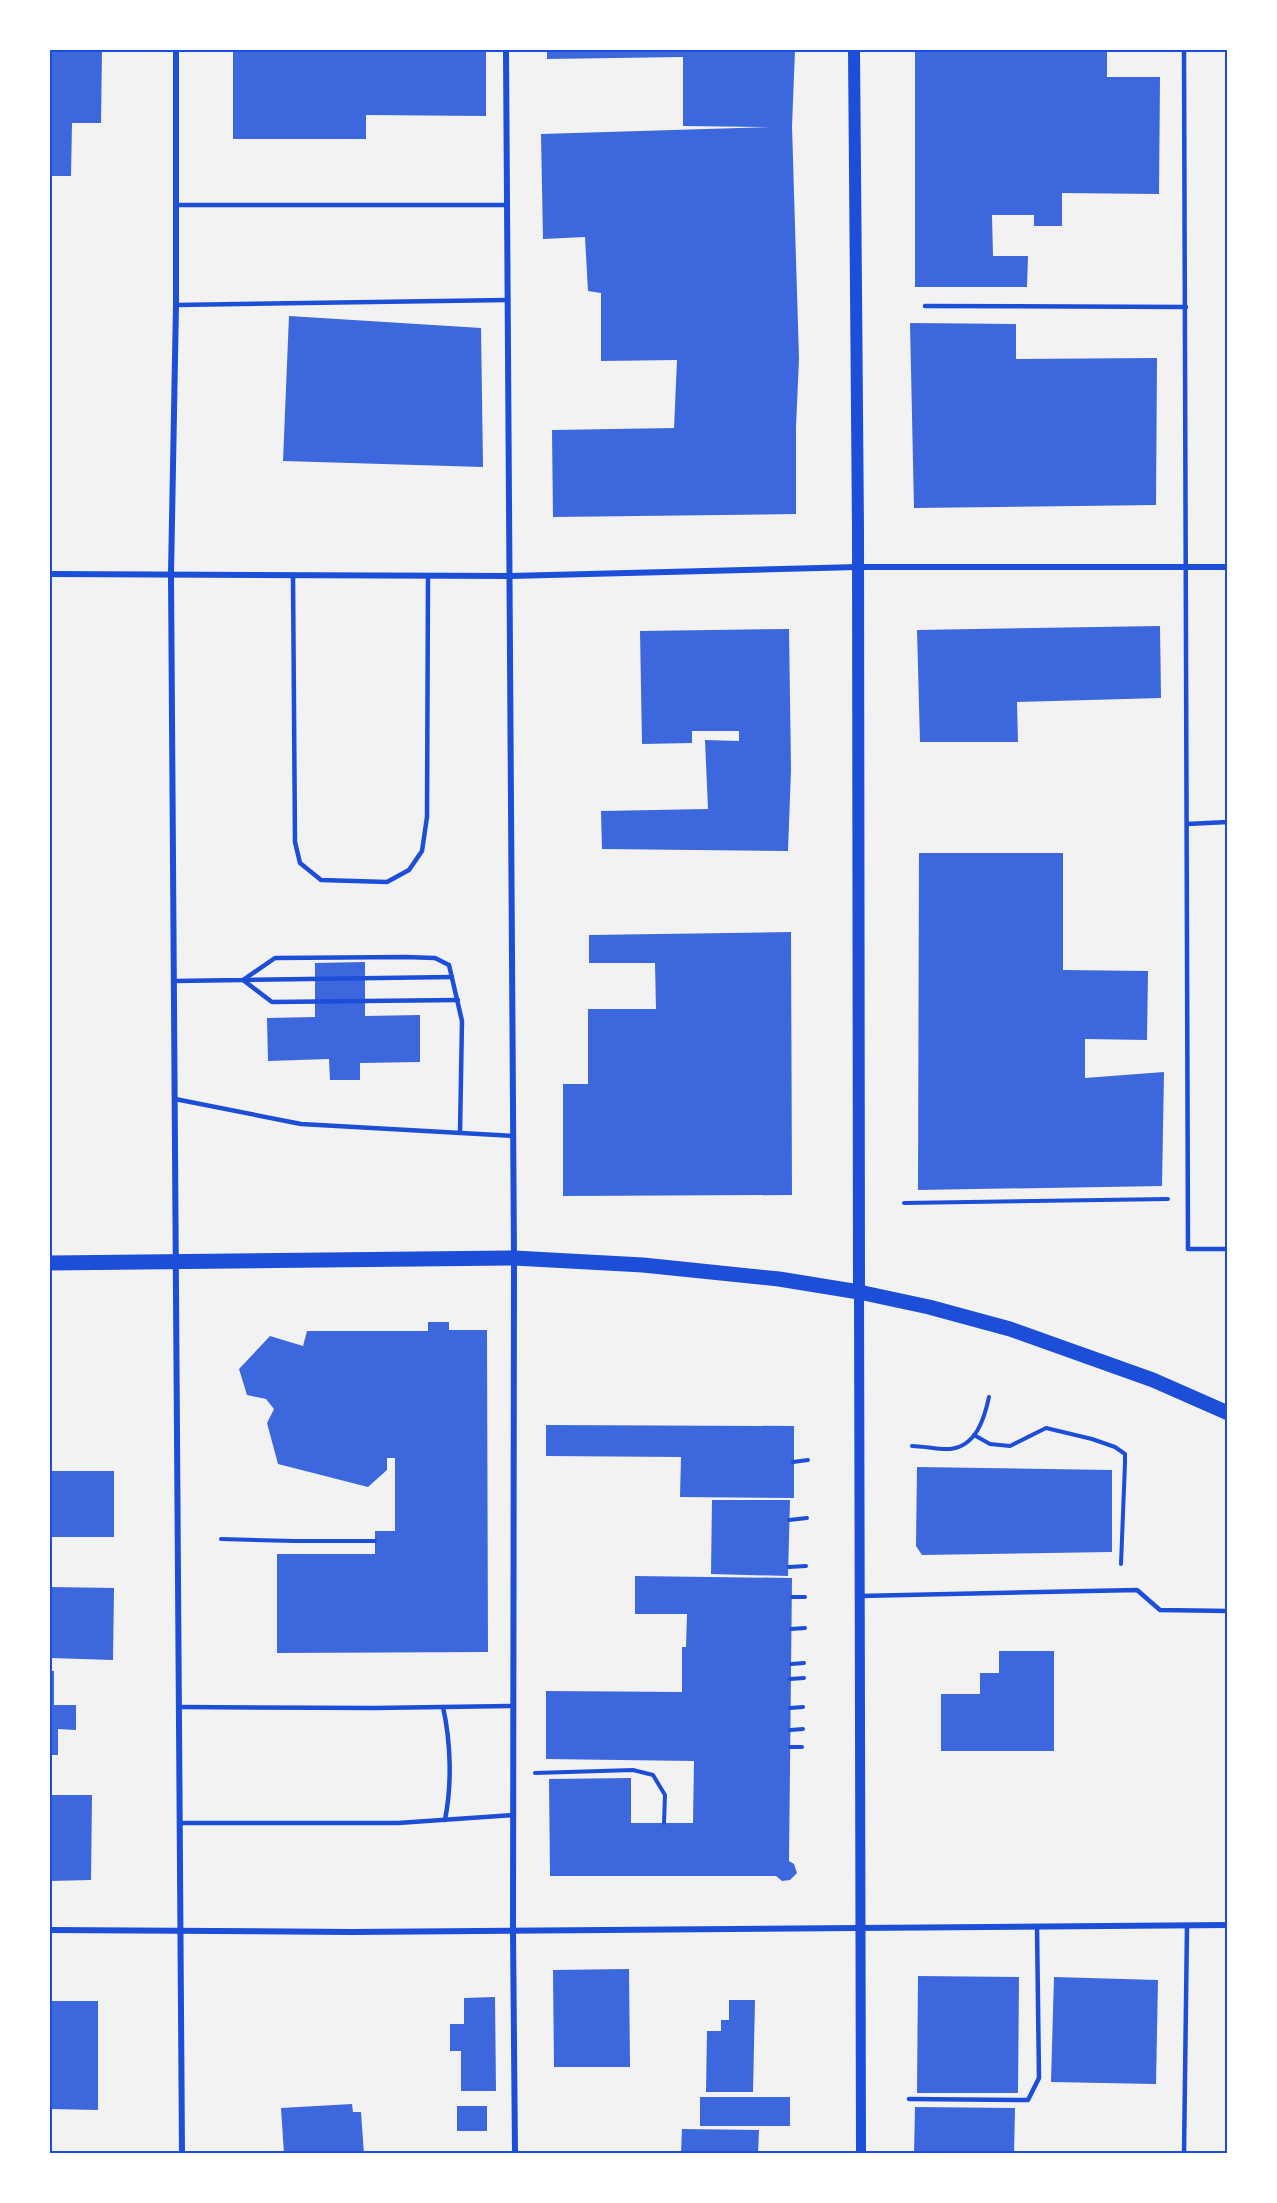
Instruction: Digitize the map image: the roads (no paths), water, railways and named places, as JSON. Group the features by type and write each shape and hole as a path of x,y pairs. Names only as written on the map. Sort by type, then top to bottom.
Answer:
{"main road":[{"path":"854,50 858,567 859,1292"},
{"path":"50,1263 514,1258 643,1265 779,1279 859,1292 929,1307 1010,1329 1153,1380 1227,1413"}],"street":[{"path":"176,50 176,305 171,574 182,2154"},
{"path":"506,50 514,1258 515,2154"},
{"path":"50,574 510,576 858,567 1227,567"},
{"path":"859,1292 861,2154"},
{"path":"50,1930 1227,1926"}],"lane":[{"path":"1184,50 1188,1249 1227,1249"},
{"path":"176,205 507,205"},
{"path":"176,305 508,300"},
{"path":"925,306 1186,307"},
{"path":"293,574 295,842 300,863 321,880 387,882 409,870 422,851 427,817 428,575"},
{"path":"1187,824 1227,822"},
{"path":"243,980 275,958 435,958 449,965 462,1021 460,1133"},
{"path":"174,981 452,977"},
{"path":"243,980 272,1002 458,1000"},
{"path":"175,1099 301,1124 513,1136"},
{"path":"860,1596 1137,1590 1160,1610 1227,1611"},
{"path":"180,1707 514,1706"},
{"path":"443,1707 447,1729 449,1799 445,1820"},
{"path":"181,1823 398,1823 514,1815"},
{"path":"1184,2154 1187,1926"},
{"path":"909,2099 1028,2100 1039,2078 1037,1927"}]}
